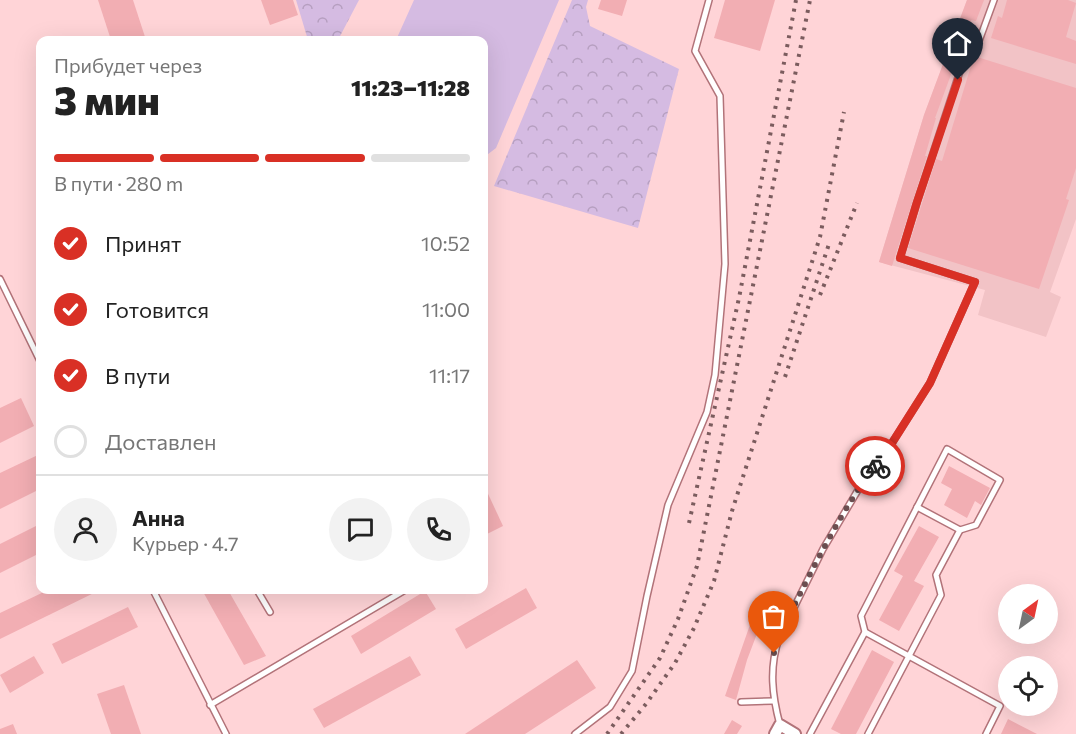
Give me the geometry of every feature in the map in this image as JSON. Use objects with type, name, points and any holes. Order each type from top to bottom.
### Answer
[{"type":"street","points":[[777,730],[795,734]]},
{"type":"lane","points":[[575,734],[610,707],[632,671],[646,596],[668,505],[707,412],[715,375],[725,264],[720,96],[695,51],[709,0]]},
{"type":"lane","points":[[777,730],[772,673],[774,653],[786,622],[823,549],[861,485],[892,443],[930,383],[975,282],[900,258],[964,59],[980,41],[994,0]]},
{"type":"lane","points":[[0,279],[36,353]]},
{"type":"lane","points":[[810,734],[865,632],[861,616],[947,449],[1000,480],[976,525],[960,530],[936,575],[941,595],[868,734]]},
{"type":"lane","points":[[917,507],[960,530]]},
{"type":"lane","points":[[155,594],[226,734]]},
{"type":"lane","points":[[259,594],[270,612]]},
{"type":"lane","points":[[210,705],[398,594]]},
{"type":"lane","points":[[865,632],[1000,706],[986,734]]},
{"type":"lane","points":[[741,702],[773,701]]},
{"type":"shaded area","points":[[967,0],[1076,0],[1076,219],[1050,292],[1061,297],[1046,337],[978,315],[985,290],[879,262],[924,115]]},
{"type":"green space","points":[[296,0],[359,0],[340,36],[307,36]]},
{"type":"green space","points":[[414,0],[559,0],[496,148],[488,154],[488,36],[398,36]]},
{"type":"green space","points":[[572,0],[588,0],[586,7],[590,26],[679,69],[638,228],[494,186]]},
{"type":"building","points":[[98,0],[133,0],[145,36],[110,36]]},
{"type":"building","points":[[261,0],[293,0],[298,15],[270,25]]},
{"type":"building","points":[[601,0],[627,0],[622,16],[598,9]]},
{"type":"building","points":[[725,0],[775,0],[760,51],[714,38]]},
{"type":"building","points":[[967,0],[984,0],[976,21],[971,20],[935,118],[925,156],[927,156],[892,266],[879,262],[924,115]]},
{"type":"building","points":[[1007,0],[1068,0],[1076,3],[1066,37],[1076,41],[1076,64],[991,38],[998,16],[1002,18]]},
{"type":"building","points":[[974,56],[1076,88],[1076,168],[1066,199],[1069,200],[1039,289],[908,248],[936,159],[942,161]]},
{"type":"building","points":[[21,398],[34,426],[0,443],[0,408]]},
{"type":"building","points":[[36,456],[36,491],[0,509],[0,473]]},
{"type":"building","points":[[949,466],[990,488],[981,505],[975,501],[967,518],[944,505],[952,489],[941,483]]},
{"type":"building","points":[[488,494],[503,526],[488,534]]},
{"type":"building","points":[[36,526],[36,555],[0,573],[0,544]]},
{"type":"building","points":[[919,526],[939,537],[914,581],[924,586],[899,631],[879,620],[903,576],[894,571]]},
{"type":"building","points":[[526,588],[537,608],[466,649],[455,629]]},
{"type":"building","points":[[40,594],[92,594],[0,639],[0,613]]},
{"type":"building","points":[[204,594],[230,594],[266,656],[244,665]]},
{"type":"building","points":[[420,594],[427,594],[436,609],[361,654],[351,636]]},
{"type":"building","points":[[759,599],[769,602],[747,660],[736,700],[725,696]]},
{"type":"building","points":[[128,607],[138,627],[62,664],[52,644]]},
{"type":"building","points":[[872,650],[894,662],[856,734],[841,734],[831,729]]},
{"type":"building","points":[[34,656],[44,673],[10,693],[0,675]]},
{"type":"building","points":[[410,656],[421,675],[324,728],[313,709]]},
{"type":"building","points":[[577,660],[596,688],[525,734],[465,734]]},
{"type":"building","points":[[124,685],[141,734],[111,734],[97,694]]},
{"type":"building","points":[[1008,719],[1037,734],[1001,734]]},
{"type":"building","points":[[732,720],[742,726],[737,734],[724,734]]},
{"type":"building","points":[[13,724],[17,734],[0,734],[0,729]]},
{"type":"railway","points":[[689,523],[739,298],[796,0]]},
{"type":"railway","points":[[607,734],[660,658],[678,619],[697,566],[810,0]]},
{"type":"railway","points":[[621,734],[675,663],[694,628],[714,581],[732,511],[820,237],[844,112]]},
{"type":"railway","points":[[820,295],[857,203]]},
{"type":"railway","points":[[785,377],[829,244]]},
{"type":"way so far","points":[[774,653],[786,622],[823,549],[875,466]]},
{"type":"route","points":[[875,466],[930,383],[975,282],[900,258],[958,80]]}]
